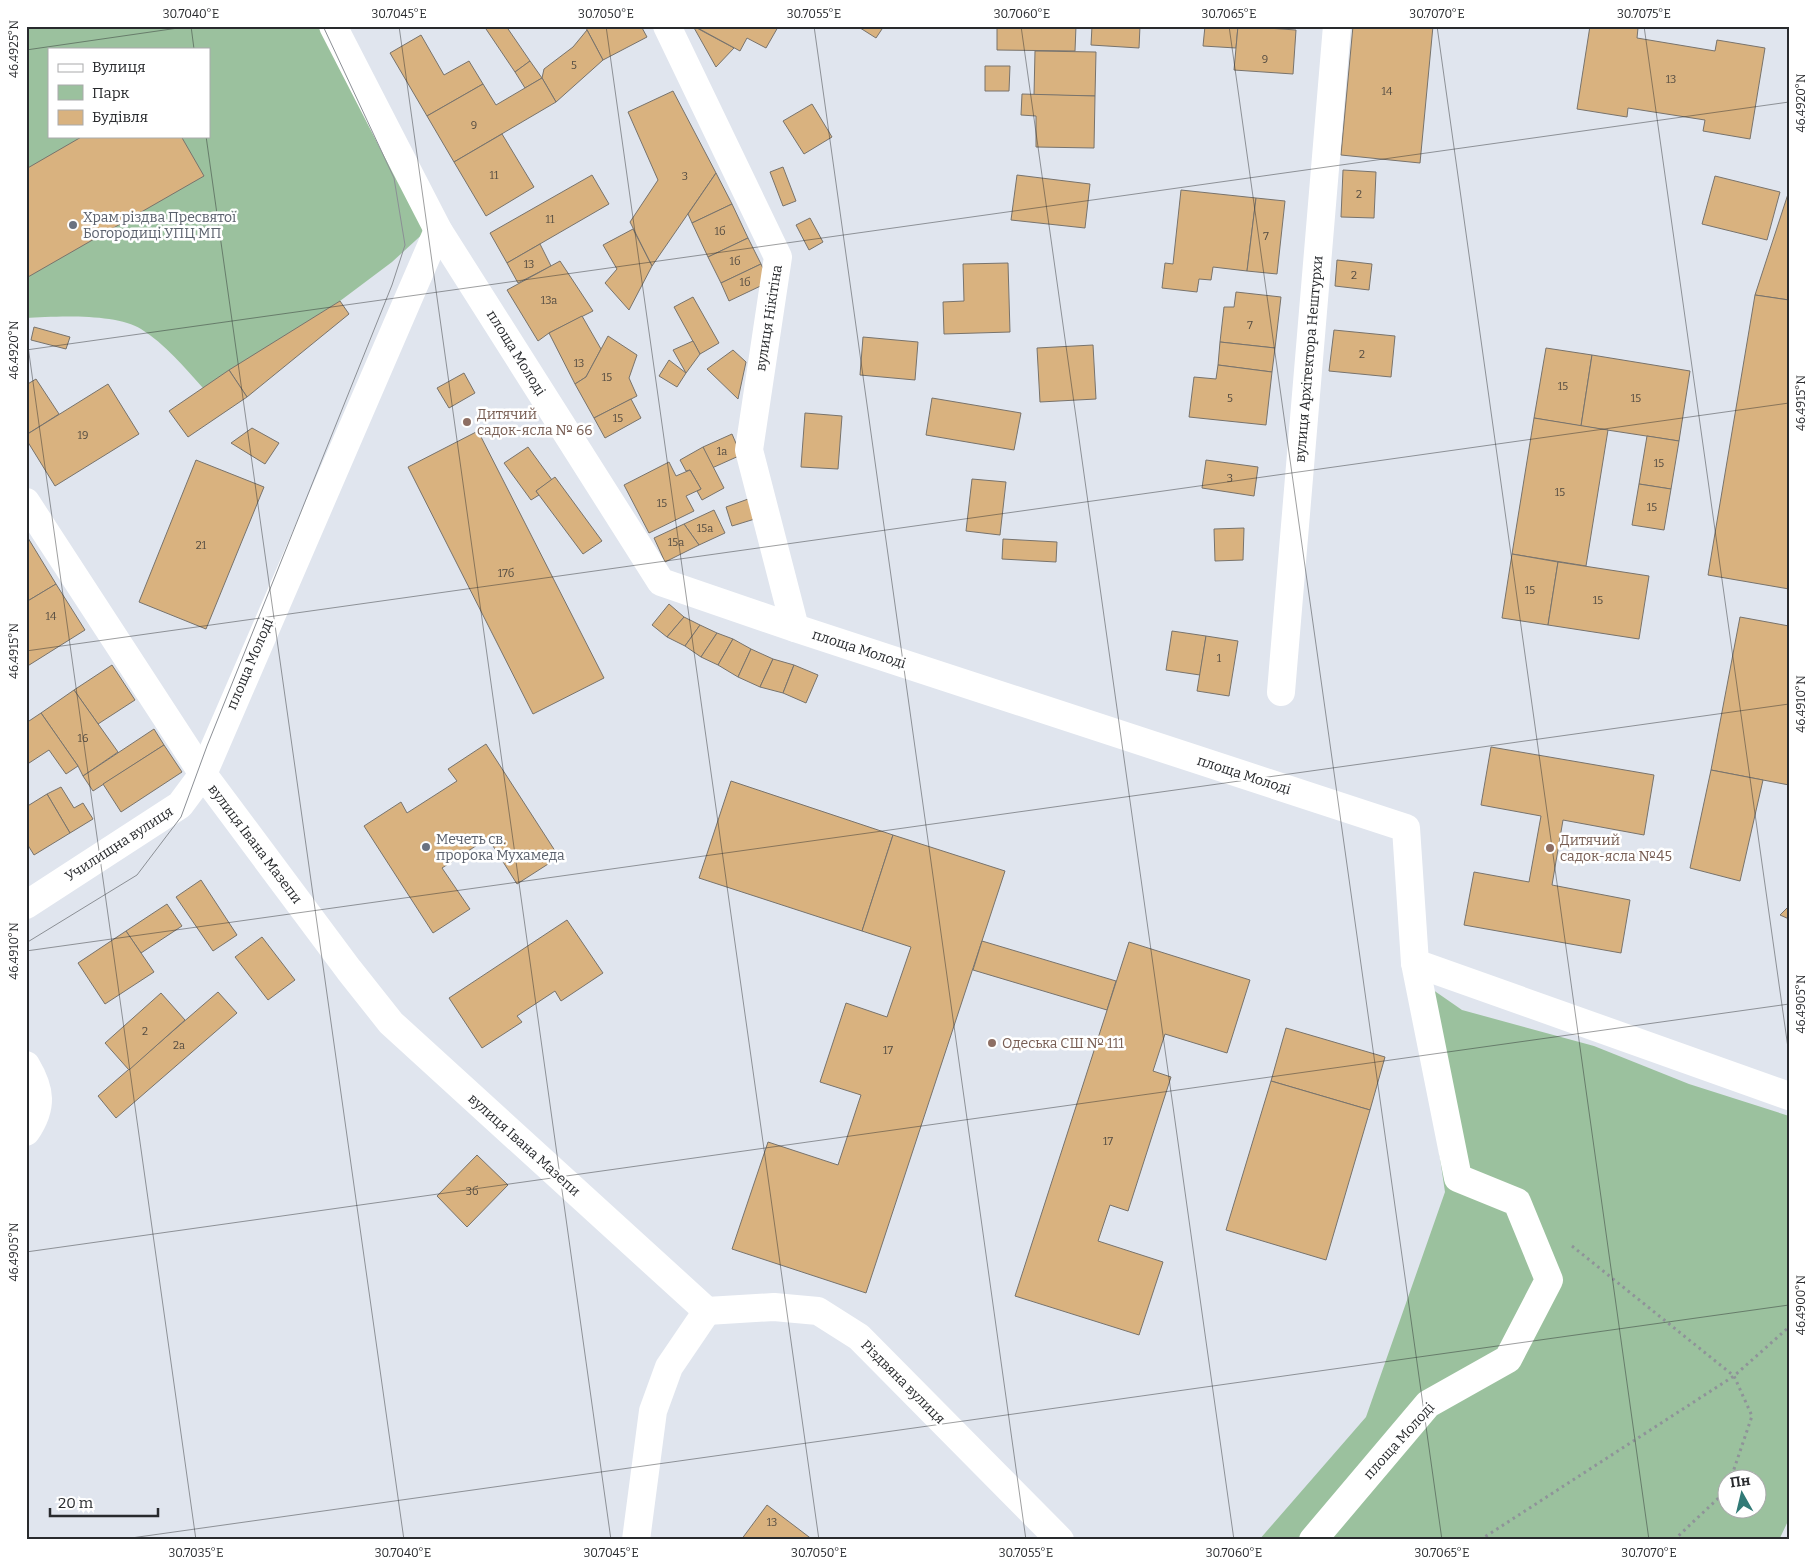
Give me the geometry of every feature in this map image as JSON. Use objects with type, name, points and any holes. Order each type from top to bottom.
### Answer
[{"type":"street","name":"вулиця Нікітіна","points":[[667,26],[778,257],[749,450],[795,628]]},
{"type":"street","name":"вулиця Архітектора Нештурхи","points":[[1281,692],[1337,26]]},
{"type":"street","name":"площа Молоді","points":[[338,28],[438,230],[661,582],[795,628],[1406,828],[1415,963],[1458,1178],[1517,1202],[1549,1280],[1508,1359],[1428,1404],[1313,1540]]},
{"type":"street","name":"площа Молоді","points":[[203,774],[438,230]]},
{"type":"street","points":[[26,502],[203,774]]},
{"type":"street","name":"Училищна вулиця","points":[[26,905],[180,805],[203,774]]},
{"type":"street","name":"вулиця Івана Мазепи","points":[[203,774],[343,962],[391,1023],[708,1311]]},
{"type":"street","points":[[1415,963],[1789,1096]]},
{"type":"street","points":[[26,1065],[32,1076],[39,1099],[36,1116],[26,1132]]},
{"type":"street","name":"Різдвяна вулиця","points":[[708,1311],[774,1307],[818,1311],[859,1337],[1060,1540]]},
{"type":"street","points":[[636,1540],[653,1411],[669,1367],[708,1311]]},
{"type":"path","points":[[1571,1246],[1734,1376],[1752,1416],[1734,1468]]},
{"type":"path","points":[[1480,1540],[1734,1376],[1789,1327]]},
{"type":"path","points":[[1674,1540],[1718,1498]]},
{"type":"green space","points":[[26,26],[328,26],[427,230],[392,262],[340,301],[203,388],[174,356],[141,329],[117,320],[53,317],[26,318]]},
{"type":"green space","points":[[1413,976],[1462,1010],[1594,1046],[1689,1084],[1789,1116],[1789,1519],[1779,1540],[1259,1540],[1366,1417],[1445,1192]]},
{"type":"building","points":[[484,26],[506,26],[530,61],[515,72]]},
{"type":"building","points":[[585,26],[641,26],[647,37],[603,60]]},
{"type":"building","points":[[693,26],[734,48],[716,67]]},
{"type":"building","points":[[694,26],[778,27],[766,48],[747,38],[740,51]]},
{"type":"building","points":[[857,26],[884,26],[876,38]]},
{"type":"building","points":[[997,26],[1076,26],[1075,51],[997,50]]},
{"type":"building","points":[[1092,26],[1140,26],[1139,48],[1091,45]]},
{"type":"building","points":[[1205,26],[1238,26],[1236,48],[1203,46]]},
{"type":"building","points":[[1238,26],[1296,30],[1293,74],[1234,70]]},
{"type":"building","points":[[1353,26],[1433,26],[1420,163],[1341,155]]},
{"type":"building","points":[[1590,26],[1628,26],[1638,28],[1637,38],[1715,51],[1717,40],[1765,48],[1750,139],[1703,131],[1705,120],[1628,108],[1627,117],[1577,109]]},
{"type":"building","points":[[587,30],[603,60],[556,102],[542,78],[544,69],[573,47]]},
{"type":"building","points":[[421,35],[444,75],[469,61],[483,84],[427,116],[390,53]]},
{"type":"building","points":[[1035,51],[1096,52],[1095,96],[1034,95]]},
{"type":"building","points":[[530,61],[542,78],[525,88],[515,72]]},
{"type":"building","points":[[985,66],[1010,66],[1009,91],[985,91]]},
{"type":"building","points":[[542,78],[556,102],[454,162],[427,116],[483,84],[496,105]]},
{"type":"building","points":[[673,91],[716,173],[652,266],[630,222],[658,180],[628,112]]},
{"type":"building","points":[[1022,94],[1095,96],[1094,148],[1036,147],[1036,116],[1021,115]]},
{"type":"building","points":[[812,104],[832,137],[804,154],[783,121]]},
{"type":"building","points":[[502,134],[534,187],[486,216],[454,162]]},
{"type":"building","name":"Храм різдва Пресвятої Богородиці УПЦ МП","points":[[80,138],[182,138],[204,176],[28,277],[26,274],[26,169]]},
{"type":"building","points":[[783,167],[796,201],[783,206],[770,172]]},
{"type":"building","points":[[1343,170],[1376,172],[1374,218],[1341,217]]},
{"type":"building","points":[[716,173],[732,204],[692,223],[688,214]]},
{"type":"building","points":[[592,175],[609,204],[507,263],[490,233]]},
{"type":"building","points":[[1017,175],[1090,184],[1085,228],[1011,220]]},
{"type":"building","points":[[1715,176],[1780,192],[1767,240],[1702,224]]},
{"type":"building","points":[[1181,190],[1256,198],[1247,271],[1213,267],[1211,280],[1199,279],[1197,292],[1162,288],[1165,263],[1173,264]]},
{"type":"building","points":[[1789,191],[1789,300],[1755,295]]},
{"type":"building","points":[[1256,198],[1285,201],[1277,274],[1247,271]]},
{"type":"building","points":[[732,204],[748,238],[708,257],[692,223]]},
{"type":"building","points":[[810,218],[823,242],[809,250],[796,225]]},
{"type":"building","points":[[633,229],[652,266],[629,310],[605,283],[617,269],[603,245]]},
{"type":"building","points":[[748,238],[761,264],[721,283],[708,257]]},
{"type":"building","points":[[540,244],[551,266],[518,283],[507,263]]},
{"type":"building","points":[[1337,260],[1372,264],[1369,290],[1335,286]]},
{"type":"building","points":[[560,261],[593,311],[549,333],[538,341],[507,290]]},
{"type":"building","points":[[1008,263],[1010,332],[944,334],[943,302],[964,301],[963,264]]},
{"type":"building","points":[[761,264],[769,282],[729,301],[721,283]]},
{"type":"building","points":[[1236,292],[1281,297],[1275,348],[1220,342],[1224,307],[1234,307]]},
{"type":"building","points":[[1755,295],[1789,300],[1789,589],[1708,575]]},
{"type":"building","points":[[693,297],[719,343],[700,354],[674,307]]},
{"type":"building","points":[[340,301],[349,314],[247,397],[229,370]]},
{"type":"building","points":[[582,316],[601,349],[586,377],[575,384],[549,333]]},
{"type":"building","points":[[34,327],[70,337],[66,349],[31,340]]},
{"type":"building","points":[[1334,330],[1395,336],[1391,377],[1329,371]]},
{"type":"building","points":[[608,336],[637,355],[629,378],[637,396],[594,418],[575,384],[586,377]]},
{"type":"building","points":[[863,337],[918,342],[915,380],[860,375]]},
{"type":"building","points":[[693,341],[700,354],[686,373],[673,350]]},
{"type":"building","points":[[1220,342],[1275,348],[1272,372],[1218,365]]},
{"type":"building","points":[[1093,345],[1096,399],[1040,402],[1037,348]]},
{"type":"building","points":[[1546,348],[1592,355],[1581,426],[1534,418]]},
{"type":"building","points":[[733,350],[746,362],[738,399],[707,369]]},
{"type":"building","points":[[1592,355],[1690,371],[1679,441],[1581,426]]},
{"type":"building","points":[[669,360],[686,373],[677,387],[659,376]]},
{"type":"building","points":[[1218,365],[1272,372],[1266,425],[1189,417],[1194,377],[1216,379]]},
{"type":"building","points":[[229,370],[247,397],[188,437],[169,411]]},
{"type":"building","points":[[464,373],[475,393],[449,408],[437,388]]},
{"type":"building","points":[[36,379],[59,414],[26,435],[26,385]]},
{"type":"building","points":[[108,384],[139,434],[55,486],[26,439],[26,435]]},
{"type":"building","points":[[932,398],[1021,413],[1014,450],[926,435]]},
{"type":"building","points":[[631,399],[641,418],[605,438],[594,418]]},
{"type":"building","points":[[805,413],[842,416],[838,469],[801,467]]},
{"type":"building","points":[[1534,418],[1608,430],[1586,566],[1512,554]]},
{"type":"building","points":[[252,428],[279,443],[265,464],[231,443]]},
{"type":"building","points":[[478,431],[604,678],[533,714],[408,467]]},
{"type":"building","points":[[732,434],[741,455],[712,468],[703,447]]},
{"type":"building","points":[[1647,436],[1679,441],[1671,489],[1639,484]]},
{"type":"building","points":[[528,447],[552,480],[536,491],[539,495],[531,500],[504,463]]},
{"type":"building","points":[[703,447],[724,488],[702,500],[697,491],[701,489],[690,470],[686,471],[680,460]]},
{"type":"building","points":[[196,460],[264,487],[206,629],[139,602]]},
{"type":"building","points":[[1206,460],[1258,467],[1254,496],[1202,488]]},
{"type":"building","points":[[669,462],[676,476],[690,470],[701,489],[686,496],[694,511],[649,533],[624,485]]},
{"type":"building","points":[[555,477],[602,541],[583,554],[536,491]]},
{"type":"building","points":[[972,479],[1006,482],[1000,535],[966,531]]},
{"type":"building","points":[[1639,484],[1671,489],[1664,530],[1632,525]]},
{"type":"building","points":[[751,498],[758,518],[732,526],[726,507]]},
{"type":"building","points":[[714,510],[725,533],[699,545],[684,524]]},
{"type":"building","points":[[684,524],[699,545],[665,562],[654,538]]},
{"type":"building","points":[[1244,528],[1243,560],[1215,561],[1214,529]]},
{"type":"building","points":[[28,538],[56,584],[26,602],[26,539]]},
{"type":"building","points":[[1003,539],[1057,542],[1056,562],[1002,559]]},
{"type":"building","points":[[1512,554],[1558,562],[1548,625],[1502,618]]},
{"type":"building","points":[[1558,562],[1649,576],[1639,639],[1548,625]]},
{"type":"building","points":[[56,584],[85,630],[26,667],[26,602]]},
{"type":"building","points":[[669,604],[684,617],[667,637],[652,625]]},
{"type":"building","points":[[684,617],[700,625],[685,646],[667,637]]},
{"type":"building","points":[[1740,617],[1789,626],[1789,785],[1711,770]]},
{"type":"building","points":[[700,625],[717,633],[701,657],[685,646]]},
{"type":"building","points":[[1172,631],[1206,636],[1200,675],[1166,670]]},
{"type":"building","points":[[717,633],[733,639],[718,665],[701,657]]},
{"type":"building","points":[[1206,636],[1238,641],[1229,696],[1197,691]]},
{"type":"building","points":[[733,639],[751,649],[738,677],[718,665]]},
{"type":"building","points":[[751,649],[773,659],[760,687],[738,677]]},
{"type":"building","points":[[773,659],[794,665],[783,693],[760,687]]},
{"type":"building","points":[[112,665],[135,700],[98,724],[74,690]]},
{"type":"building","points":[[794,665],[818,675],[806,703],[783,693]]},
{"type":"building","points":[[74,690],[118,752],[83,776],[41,713]]},
{"type":"building","points":[[41,713],[78,766],[66,774],[49,750],[26,765],[26,723]]},
{"type":"building","points":[[154,729],[164,745],[93,791],[83,776]]},
{"type":"building","name":"Мечеть св. пророка Мухамеда","points":[[486,744],[559,857],[517,884],[488,838],[442,868],[470,909],[433,933],[364,826],[401,802],[407,813],[457,781],[448,769]]},
{"type":"building","points":[[164,745],[182,772],[121,812],[103,784]]},
{"type":"building","points":[[1491,747],[1654,775],[1644,835],[1563,820],[1552,885],[1630,900],[1621,953],[1464,925],[1474,872],[1529,882],[1541,816],[1481,805]]},
{"type":"building","points":[[1711,770],[1763,780],[1740,881],[1690,868]]},
{"type":"building","points":[[731,781],[893,835],[862,931],[699,878]]},
{"type":"building","points":[[61,787],[74,808],[83,803],[93,819],[70,833],[47,794]]},
{"type":"building","points":[[47,794],[70,833],[34,855],[26,842],[26,807]]},
{"type":"building","points":[[893,835],[1005,871],[866,1293],[732,1249],[768,1142],[838,1165],[861,1095],[820,1082],[846,1003],[887,1017],[911,947],[862,931]]},
{"type":"building","points":[[201,880],[237,935],[213,951],[176,897]]},
{"type":"building","points":[[167,904],[182,926],[141,953],[126,931]]},
{"type":"building","points":[[1789,906],[1789,919],[1780,915]]},
{"type":"building","points":[[567,920],[603,973],[561,1001],[555,991],[517,1016],[522,1022],[482,1048],[449,998]]},
{"type":"building","points":[[126,931],[154,972],[105,1004],[78,963]]},
{"type":"building","points":[[262,937],[295,980],[268,1000],[235,957]]},
{"type":"building","points":[[982,941],[1116,981],[1107,1010],[973,970]]},
{"type":"building","points":[[1129,942],[1250,980],[1227,1053],[1165,1034],[1153,1071],[1171,1077],[1128,1211],[1110,1205],[1098,1241],[1163,1262],[1139,1335],[1015,1296]]},
{"type":"building","points":[[218,992],[237,1013],[116,1118],[98,1096]]},
{"type":"building","points":[[161,993],[185,1020],[129,1070],[105,1043]]},
{"type":"building","points":[[1286,1028],[1385,1057],[1370,1110],[1271,1081]]},
{"type":"building","points":[[1271,1081],[1370,1110],[1326,1260],[1226,1230]]},
{"type":"building","points":[[477,1155],[508,1185],[467,1227],[437,1196]]},
{"type":"building","points":[[767,1505],[813,1540],[741,1540]]},
{"type":"tram line","points":[[26,943],[137,875],[181,817],[207,746],[392,285],[405,245],[394,178],[323,26]]},
{"type":"place","name":"Храм різдва Пресвятої Богородиці УПЦ МП","points":[[73,225]]},
{"type":"place","name":"Дитячий садок-ясла № 66","points":[[467,422]]},
{"type":"place","name":"Мечеть св. пророка Мухамеда","points":[[426,847]]},
{"type":"place","name":"Дитячий садок-ясла №45","points":[[1550,848]]},
{"type":"place","name":"Одеська СШ № 111","points":[[992,1043]]}]
